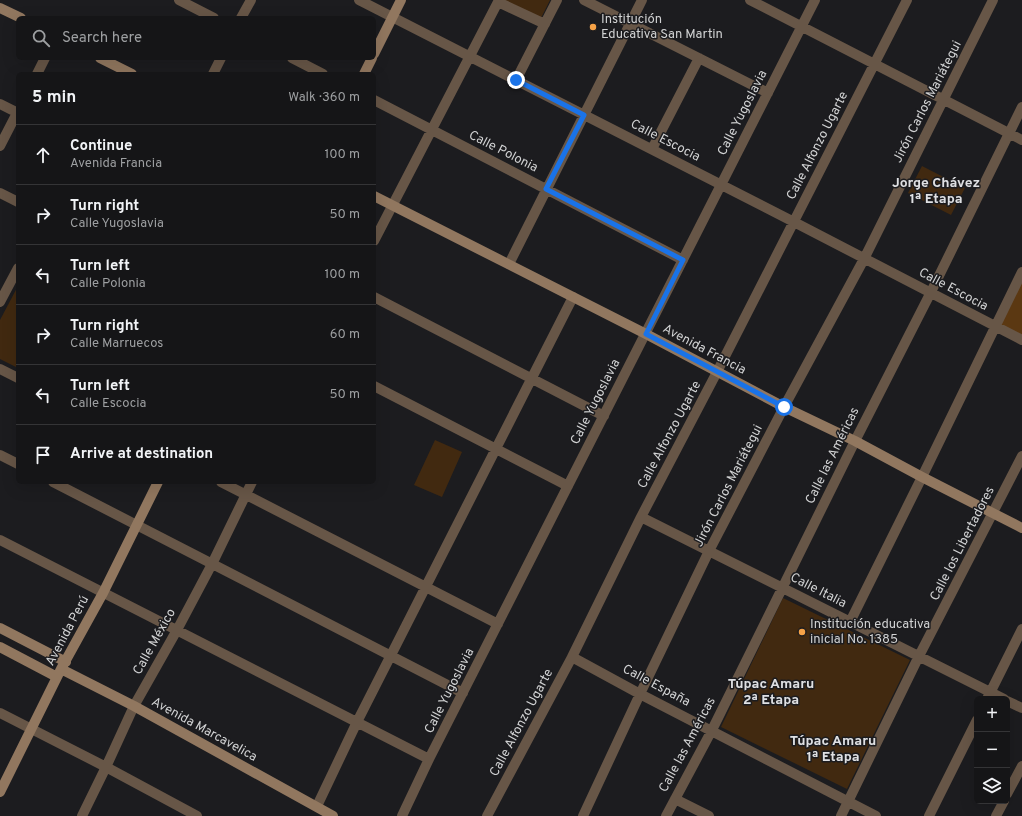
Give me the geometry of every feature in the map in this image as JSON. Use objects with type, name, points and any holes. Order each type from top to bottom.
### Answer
[{"type":"street","points":[[180,0],[210,16]]},
{"type":"street","points":[[242,16],[251,0]]},
{"type":"street","name":"Calle Escocia","points":[[359,0],[1022,340]]},
{"type":"street","points":[[376,50],[401,0]]},
{"type":"street","points":[[516,80],[557,0]]},
{"type":"street","points":[[584,0],[768,93]]},
{"type":"street","points":[[509,264],[642,0]]},
{"type":"street","points":[[750,0],[1022,140]]},
{"type":"street","name":"Calle Yugoslavia","points":[[402,816],[429,759],[815,0]]},
{"type":"street","name":"Calle Alfonzo Ugarte","points":[[486,816],[572,657],[641,517],[718,372],[907,0]]},
{"type":"street","name":"Jirón Carlos Mariátegui","points":[[583,816],[640,694],[710,551],[784,407],[864,259],[994,0]]},
{"type":"street","points":[[376,237],[498,1],[545,24]]},
{"type":"street","points":[[0,8],[16,16]]},
{"type":"street","points":[[652,149],[698,58]]},
{"type":"street","points":[[38,72],[45,60]]},
{"type":"street","points":[[104,60],[128,72]]},
{"type":"street","points":[[214,72],[220,60]]},
{"type":"street","points":[[296,60],[319,72]]},
{"type":"street","points":[[365,72],[371,60]]},
{"type":"street","name":"Calle Polonia","points":[[376,101],[683,260]]},
{"type":"street","points":[[0,104],[16,111]]},
{"type":"street","name":"Calle las Américas","points":[[666,816],[712,730],[1022,106]]},
{"type":"street","points":[[0,146],[16,116]]},
{"type":"street","points":[[0,193],[16,201]]},
{"type":"street","name":"Avenida Francia","points":[[376,197],[646,334],[784,407],[855,441],[1022,528]]},
{"type":"street","points":[[0,302],[16,272]]},
{"type":"street","points":[[850,622],[1022,272]]},
{"type":"street","points":[[317,806],[357,722],[573,297]]},
{"type":"street","points":[[376,298],[604,416]]},
{"type":"street","points":[[0,369],[16,377]]},
{"type":"street","points":[[376,387],[568,486]]},
{"type":"street","points":[[0,455],[16,463]]},
{"type":"street","name":"Calle los Libertadores","points":[[841,816],[919,656],[1022,456]]},
{"type":"street","points":[[57,484],[463,693]]},
{"type":"street","name":"Avenida Perú","points":[[0,792],[62,669],[103,593],[157,484]]},
{"type":"street","points":[[225,484],[498,624]]},
{"type":"street","name":"Calle México","points":[[82,816],[134,706],[212,564],[251,484]]},
{"type":"street","name":"Calle Italia","points":[[641,517],[919,656],[989,696]]},
{"type":"street","points":[[0,540],[429,759]]},
{"type":"street","name":"Avenida Marcavelica","points":[[0,628],[62,669],[134,706],[333,816]]},
{"type":"street","points":[[989,696],[1022,629]]},
{"type":"street","name":"Avenida Marcavelica","points":[[0,647],[62,669]]},
{"type":"street","name":"Calle España","points":[[572,657],[640,694],[876,816]]},
{"type":"street","points":[[1010,702],[1022,708]]},
{"type":"street","points":[[0,714],[106,767],[197,816]]},
{"type":"street","points":[[929,816],[974,726]]},
{"type":"street","points":[[1010,788],[1022,766]]},
{"type":"street","points":[[675,798],[709,816]]},
{"type":"street","points":[[996,816],[1002,804]]},
{"type":"shaded area","points":[[503,0],[550,0],[540,20]]},
{"type":"shaded area","points":[[922,166],[965,188],[951,215],[908,193]]},
{"type":"shaded area","points":[[1022,272],[1022,340],[995,327]]},
{"type":"shaded area","points":[[16,290],[16,367],[0,359],[0,320]]},
{"type":"shaded area","points":[[435,440],[462,452],[442,497],[414,485]]},
{"type":"shaded area","points":[[783,598],[910,660],[847,789],[721,727]]},
{"type":"place","name":"Institución Educativa San Martin","points":[[593,27]]},
{"type":"place","name":"Institución educativa inicial No. 1385","points":[[802,632]]},
{"type":"district","name":"Jorge Chávez 1ª Etapa","points":[[936,192]]},
{"type":"district","name":"Túpac Amaru 2ª Etapa","points":[[771,692]]},
{"type":"district","name":"Túpac Amaru 1ª Etapa","points":[[833,750]]},
{"type":"route","points":[[516,80],[584,115],[546,189],[683,260],[646,334],[784,407]]}]
